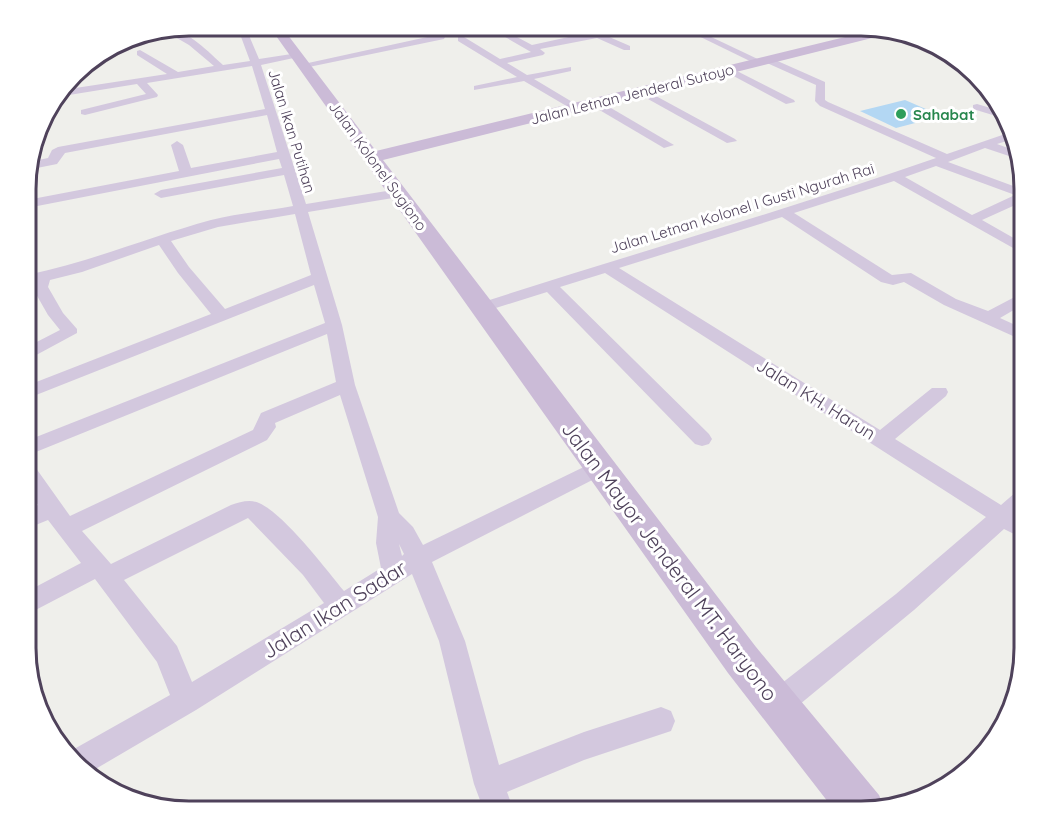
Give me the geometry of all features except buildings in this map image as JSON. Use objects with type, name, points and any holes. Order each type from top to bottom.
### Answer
[{"type":"main road","name":"Jalan Kolonel Sugiono","points":[[282,36],[399,193],[480,308]]},
{"type":"main road","name":"Jalan Letnan Jenderal Sutoyo","points":[[372,157],[868,36]]},
{"type":"main road","name":"Jalan Mayor Jenderal MT. Haryono","points":[[480,308],[742,660],[855,801]]},
{"type":"street","points":[[180,36],[192,43],[220,67]]},
{"type":"street","name":"Jalan Ikan Putihan","points":[[245,36],[301,210],[318,278],[334,325],[346,385],[389,517]]},
{"type":"street","points":[[72,91],[255,62],[301,61],[427,36]]},
{"type":"street","points":[[441,36],[448,40],[478,36]]},
{"type":"street","points":[[498,62],[540,53],[508,36]]},
{"type":"street","points":[[531,48],[593,36]]},
{"type":"street","points":[[600,36],[627,48]]},
{"type":"street","points":[[705,36],[821,84],[820,101],[824,104],[942,160],[1014,191]]},
{"type":"street","points":[[461,39],[575,108]]},
{"type":"street","points":[[140,53],[175,74]]},
{"type":"street","points":[[478,88],[568,69]]},
{"type":"street","points":[[729,70],[789,102]]},
{"type":"street","points":[[85,112],[153,95],[139,80]]},
{"type":"street","points":[[643,92],[730,141]]},
{"type":"street","points":[[595,103],[668,145]]},
{"type":"street","points":[[977,107],[993,112]]},
{"type":"street","points":[[38,164],[53,161],[56,153],[62,150],[269,111]]},
{"type":"street","name":"Jalan Letnan Kolonel I Gusti Ngurah Rai","points":[[480,308],[896,177],[1005,138]]},
{"type":"street","points":[[177,145],[186,173]]},
{"type":"street","points":[[987,145],[1010,153]]},
{"type":"street","points":[[36,202],[284,154]]},
{"type":"street","points":[[161,194],[289,170]]},
{"type":"street","points":[[896,177],[1014,244]]},
{"type":"street","points":[[36,279],[216,223],[399,193]]},
{"type":"street","points":[[972,220],[1014,200]]},
{"type":"street","points":[[783,212],[887,279],[893,280],[906,276],[950,302],[1014,331]]},
{"type":"street","points":[[163,240],[183,270],[222,316]]},
{"type":"street","name":"Jalan KH. Harun","points":[[608,268],[1014,524]]},
{"type":"street","points":[[36,389],[318,278]]},
{"type":"street","points":[[36,281],[56,315],[69,329],[69,333],[36,350]]},
{"type":"street","points":[[550,286],[702,439]]},
{"type":"street","points":[[988,318],[1014,303]]},
{"type":"street","points":[[36,445],[334,325]]},
{"type":"street","points":[[66,528],[260,435],[266,427],[264,423],[268,418],[346,385]]},
{"type":"street","points":[[881,440],[939,392]]},
{"type":"street","name":"Jalan Ikan Sadar","points":[[84,759],[186,701],[418,558],[599,468]]},
{"type":"street","points":[[36,485],[66,528],[168,655],[186,701]]},
{"type":"street","points":[[778,704],[905,602],[1014,506]]},
{"type":"street","points":[[36,515],[52,508]]},
{"type":"street","points":[[36,600],[239,511],[251,509],[261,515],[304,561],[340,605]]},
{"type":"street","points":[[389,517],[405,534],[418,558],[452,641],[495,801]]},
{"type":"street","points":[[389,517],[387,543],[394,573]]},
{"type":"street","points":[[489,784],[584,746],[662,721]]},
{"type":"shaded area","name":"Sahabat","points":[[905,100],[942,116],[896,128],[860,111]]},
{"type":"place","name":"Sahabat","points":[[901,114]]}]
